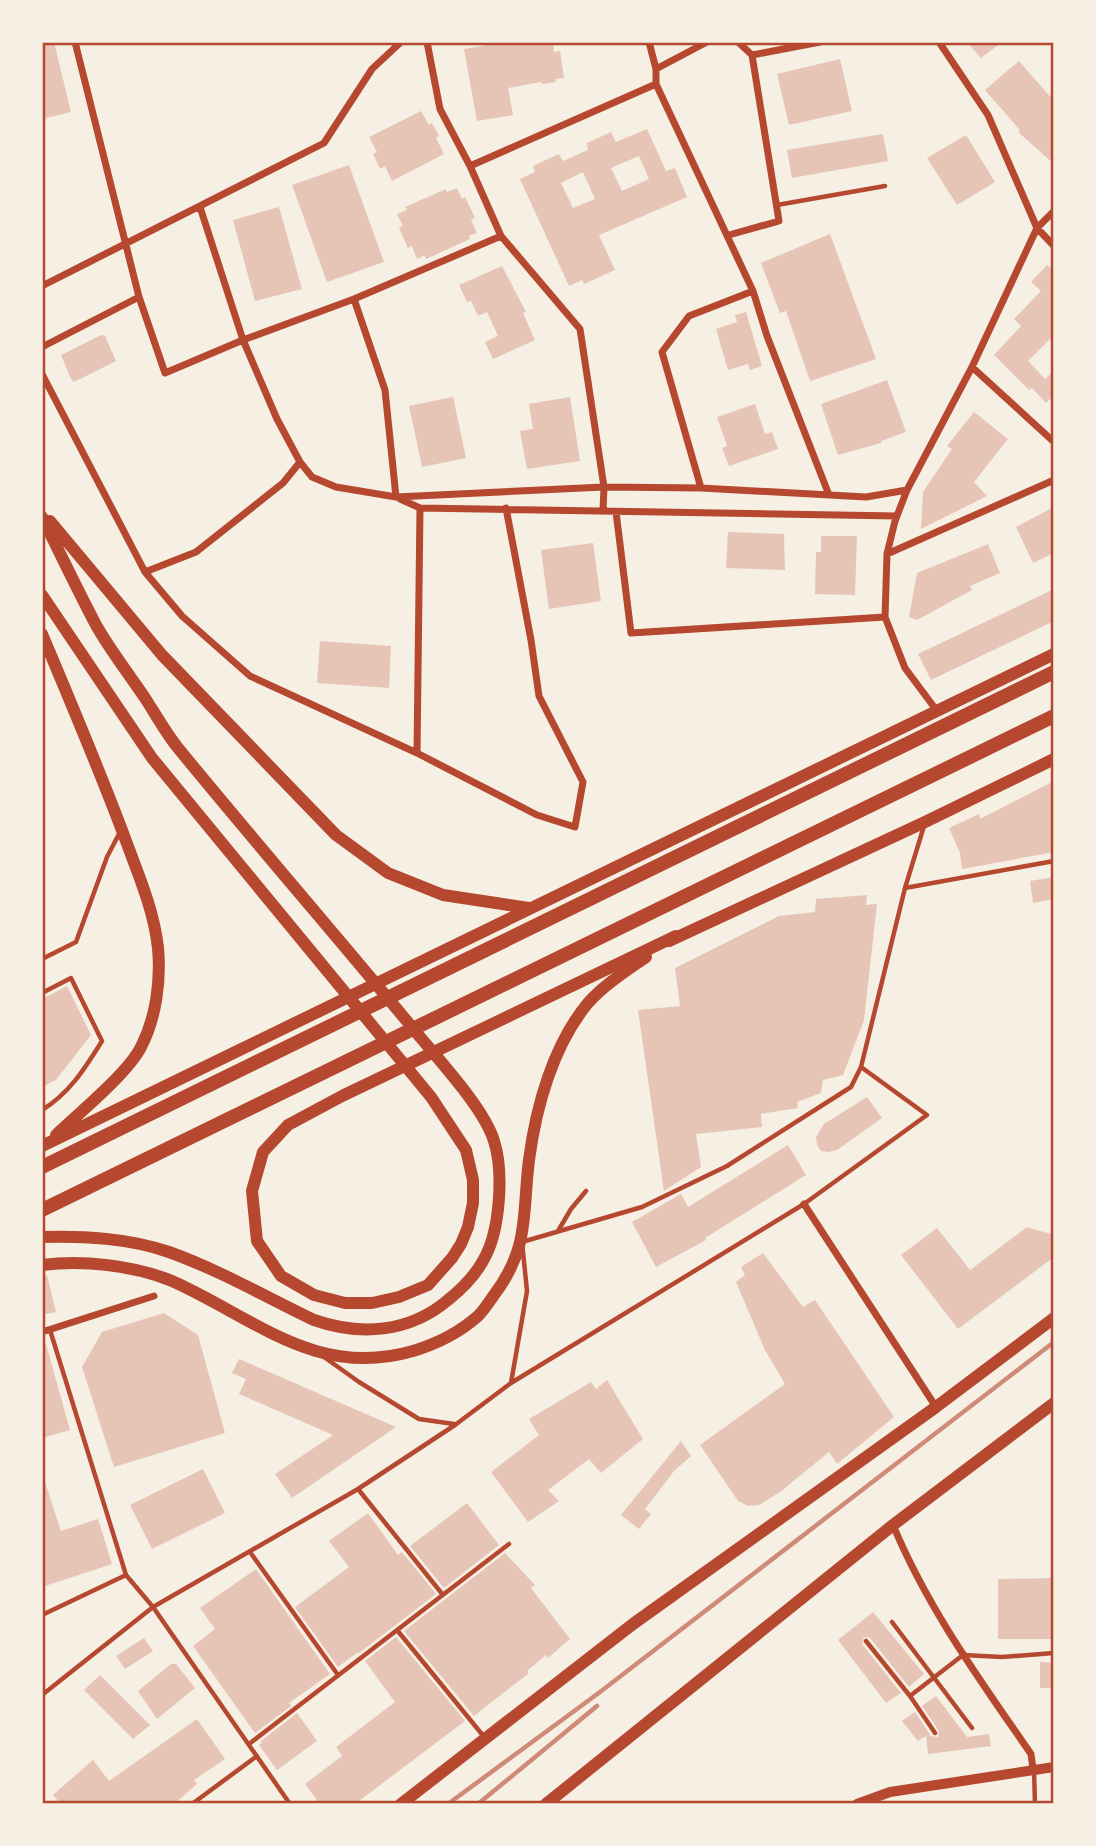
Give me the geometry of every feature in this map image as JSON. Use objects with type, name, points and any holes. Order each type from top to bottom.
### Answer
[{"type":"highway","points":[[42,1167],[1054,672]]},
{"type":"highway","points":[[42,1210],[1054,716]]},
{"type":"main road","points":[[42,511],[162,655],[336,835],[388,873],[443,895],[530,908]]},
{"type":"main road","points":[[42,517],[97,627],[176,745],[462,1089],[489,1129],[495,1143],[499,1190],[495,1228],[485,1258],[467,1285],[441,1307],[414,1320],[366,1331],[339,1329],[314,1320],[167,1252],[124,1241],[82,1236],[42,1237]]},
{"type":"main road","points":[[42,596],[152,758],[278,913],[431,1097],[466,1150],[473,1203],[468,1227],[453,1258],[428,1285],[400,1297],[372,1303],[345,1303],[314,1295],[281,1276],[257,1241],[252,1191],[263,1152],[288,1125],[342,1096],[676,936],[925,822],[1054,759]]},
{"type":"main road","points":[[42,634],[122,829],[145,893],[158,949],[158,984],[152,1021],[141,1050],[117,1077],[44,1145]]},
{"type":"main road","points":[[44,1145],[1054,654]]},
{"type":"main road","points":[[42,1265],[64,1262],[94,1263],[170,1280],[283,1339],[332,1356],[377,1358],[397,1355],[427,1347],[454,1333],[478,1315],[513,1267],[522,1242],[529,1159],[544,1092],[555,1061],[588,1003],[613,980],[676,936]]},
{"type":"main road","points":[[401,1804],[633,1624],[936,1407],[1054,1318]]},
{"type":"main road","points":[[546,1804],[893,1525],[1054,1404]]},
{"type":"street","points":[[75,42],[139,297],[165,373],[243,340],[354,299],[501,236]]},
{"type":"street","points":[[42,286],[324,144],[372,69],[401,42]]},
{"type":"street","points":[[427,42],[439,109],[470,166],[501,236],[580,329],[604,487],[603,511]]},
{"type":"street","points":[[649,42],[656,69],[656,84],[753,290],[767,336],[829,495]]},
{"type":"street","points":[[656,69],[707,42]]},
{"type":"street","points":[[729,236],[779,220],[752,55],[738,42]]},
{"type":"street","points":[[752,55],[820,42]]},
{"type":"street","points":[[939,42],[988,115],[1037,228],[1054,246]]},
{"type":"street","points":[[470,166],[656,84]]},
{"type":"street","points":[[200,207],[243,340],[276,419],[300,462],[312,477],[336,487],[396,497],[604,487],[701,488],[866,497],[907,490]]},
{"type":"street","points":[[938,712],[905,668],[885,617],[887,554],[907,490],[972,367],[1037,228],[1054,211]]},
{"type":"street","points":[[701,488],[662,352],[689,316],[753,290]]},
{"type":"street","points":[[42,347],[139,297]]},
{"type":"street","points":[[354,299],[385,390],[396,497]]},
{"type":"street","points":[[972,367],[1054,442]]},
{"type":"street","points":[[42,374],[145,572],[182,616],[250,676],[417,753],[537,815],[575,827],[583,782],[539,695],[506,508]]},
{"type":"street","points":[[145,572],[196,552],[283,483],[300,462]]},
{"type":"street","points":[[887,554],[1054,480]]},
{"type":"street","points":[[396,497],[420,508],[897,516]]},
{"type":"street","points":[[417,753],[420,508]]},
{"type":"street","points":[[616,512],[631,633],[885,617]]},
{"type":"street","points":[[804,1204],[936,1407]]},
{"type":"street","points":[[46,1331],[155,1296]]},
{"type":"street","points":[[893,1525],[933,1608],[1031,1754],[1034,1769]]},
{"type":"street","points":[[857,1804],[890,1792],[1054,1767]]},
{"type":"lane","points":[[776,206],[885,186]]},
{"type":"lane","points":[[511,1384],[527,1292],[522,1242],[642,1207],[727,1166],[851,1087],[861,1068],[905,888],[925,822]]},
{"type":"lane","points":[[42,959],[76,942],[107,857],[122,829]]},
{"type":"lane","points":[[905,888],[1054,861]]},
{"type":"lane","points":[[42,993],[71,978],[102,1041],[76,1081],[42,1110]]},
{"type":"lane","points":[[42,1695],[153,1607],[358,1489],[455,1425],[511,1384],[804,1204],[927,1115],[861,1068]]},
{"type":"lane","points":[[558,1232],[571,1209],[586,1191]]},
{"type":"lane","points":[[46,1331],[126,1576],[153,1607],[290,1804]]},
{"type":"lane","points":[[315,1350],[359,1382],[419,1419],[455,1425]]},
{"type":"lane","points":[[358,1489],[443,1595]]},
{"type":"lane","points":[[249,1744],[509,1544]]},
{"type":"lane","points":[[250,1552],[338,1675]]},
{"type":"lane","points":[[42,1615],[126,1576]]},
{"type":"lane","points":[[892,1622],[972,1728]]},
{"type":"lane","points":[[397,1630],[485,1739]]},
{"type":"lane","points":[[866,1641],[910,1696],[935,1733]]},
{"type":"lane","points":[[910,1696],[963,1655],[1002,1657],[1054,1653]]},
{"type":"lane","points":[[192,1804],[257,1756]]},
{"type":"lane","points":[[1034,1769],[1035,1804]]},
{"type":"building","points":[[42,42],[54,42],[71,112],[42,119]]},
{"type":"building","points":[[505,42],[553,42],[554,52],[560,51],[564,78],[555,79],[556,82],[508,88],[513,115],[477,121],[464,49]]},
{"type":"building","points":[[967,42],[1002,42],[981,58]]},
{"type":"building","points":[[840,59],[852,111],[789,125],[777,74]]},
{"type":"building","points":[[1019,61],[1054,101],[1054,164],[1018,132],[1020,130],[985,90]]},
{"type":"building","points":[[421,111],[439,136],[436,138],[444,154],[392,181],[385,166],[380,169],[373,154],[377,152],[369,137]]},
{"type":"building","points":[[647,129],[666,171],[675,168],[687,197],[599,235],[615,270],[584,284],[582,280],[569,286],[520,179],[535,172],[533,166],[559,154],[563,161],[588,150],[587,143],[611,132],[616,142]],"holes":[[[639,156],[649,179],[622,191],[611,168]],[[583,172],[595,199],[573,208],[561,183]]]},
{"type":"building","points":[[883,134],[888,161],[792,178],[787,150]]},
{"type":"building","points":[[966,135],[995,182],[957,205],[927,158]]},
{"type":"building","points":[[349,165],[384,262],[327,282],[292,185]]},
{"type":"building","points":[[457,188],[462,199],[465,197],[475,218],[471,220],[477,233],[469,236],[470,239],[426,259],[425,255],[417,259],[412,246],[408,248],[399,228],[403,226],[397,214],[407,210],[405,207],[446,189],[447,192]]},
{"type":"building","points":[[279,207],[302,289],[255,301],[233,220]]},
{"type":"building","points":[[830,234],[876,359],[810,381],[786,311],[780,313],[761,263]]},
{"type":"building","points":[[1047,265],[1054,271],[1054,335],[1028,361],[1045,379],[1054,371],[1054,395],[1046,403],[994,355],[1021,326],[1014,319],[1041,291],[1031,282]]},
{"type":"building","points":[[502,266],[526,312],[523,313],[535,340],[493,359],[485,342],[498,336],[487,312],[478,316],[459,285]]},
{"type":"building","points":[[746,312],[762,366],[750,370],[748,364],[728,370],[716,329],[737,322],[735,315]]},
{"type":"building","points":[[101,335],[105,336],[116,361],[74,382],[61,355]]},
{"type":"building","points":[[887,380],[906,432],[881,443],[838,455],[821,404]]},
{"type":"building","points":[[453,397],[466,458],[422,467],[409,406]]},
{"type":"building","points":[[570,397],[580,461],[527,469],[520,431],[533,429],[529,404]]},
{"type":"building","points":[[755,404],[765,434],[772,432],[778,449],[729,466],[722,448],[727,446],[717,417]]},
{"type":"building","points":[[974,412],[1008,439],[974,482],[987,496],[921,529],[923,492],[952,449],[947,446]]},
{"type":"building","points":[[1054,507],[1054,553],[1033,563],[1016,527]]},
{"type":"building","points":[[728,532],[784,534],[785,570],[726,568]]},
{"type":"building","points":[[821,536],[857,536],[855,595],[815,594],[816,552],[821,552]]},
{"type":"building","points":[[593,543],[601,601],[549,609],[541,550]]},
{"type":"building","points":[[988,544],[1000,573],[970,586],[972,590],[917,620],[909,617],[917,573]]},
{"type":"building","points":[[1054,589],[1054,621],[931,680],[918,654]]},
{"type":"building","points":[[320,641],[391,646],[389,688],[317,683]]},
{"type":"building","points":[[1054,781],[1054,852],[962,869],[960,853],[949,828],[979,814],[980,819]]},
{"type":"building","points":[[1054,877],[1054,899],[1033,903],[1030,881]]},
{"type":"building","points":[[867,895],[866,905],[877,904],[864,1020],[843,1075],[823,1080],[821,1093],[797,1102],[798,1108],[761,1114],[762,1127],[696,1134],[701,1167],[664,1191],[638,1010],[680,1006],[675,968],[779,916],[815,912],[816,899]]},
{"type":"building","points":[[67,986],[91,1035],[56,1080],[42,1087],[42,999]]},
{"type":"building","points":[[867,1097],[882,1118],[837,1150],[821,1151],[816,1137],[824,1124]]},
{"type":"building","points":[[788,1145],[806,1175],[705,1238],[706,1240],[656,1267],[632,1222],[681,1194],[688,1207]]},
{"type":"building","points":[[1027,1227],[1054,1235],[1054,1257],[958,1329],[901,1255],[937,1228],[970,1270]]},
{"type":"building","points":[[763,1253],[803,1307],[815,1300],[894,1417],[837,1464],[829,1452],[780,1492],[759,1505],[748,1506],[738,1501],[700,1445],[785,1384],[765,1350],[736,1282],[745,1275],[741,1267]]},
{"type":"building","points":[[47,1275],[56,1312],[42,1315],[42,1276]]},
{"type":"building","points":[[164,1313],[198,1335],[225,1433],[114,1467],[82,1367],[102,1332]]},
{"type":"building","points":[[46,1344],[70,1430],[42,1438],[42,1345]]},
{"type":"building","points":[[239,1359],[396,1427],[292,1498],[275,1474],[333,1435],[239,1394],[246,1379],[232,1373]]},
{"type":"building","points":[[607,1380],[643,1439],[601,1473],[589,1459],[548,1490],[559,1501],[528,1522],[491,1472],[539,1435],[529,1419],[591,1382],[596,1389]]},
{"type":"building","points":[[681,1441],[691,1456],[674,1471],[645,1509],[651,1514],[639,1529],[621,1515]]},
{"type":"building","points":[[203,1469],[225,1513],[152,1549],[130,1505]]},
{"type":"building","points":[[42,1482],[45,1482],[61,1531],[98,1519],[112,1564],[42,1587]]},
{"type":"building","points":[[467,1503],[499,1545],[444,1588],[410,1546]]},
{"type":"building","points":[[368,1513],[398,1555],[402,1552],[436,1594],[338,1667],[295,1607],[349,1567],[329,1541]]},
{"type":"building","points":[[505,1553],[535,1585],[531,1588],[570,1639],[548,1658],[546,1655],[527,1671],[529,1673],[474,1716],[404,1631]]},
{"type":"building","points":[[256,1569],[330,1674],[289,1703],[291,1706],[255,1733],[193,1646],[215,1629],[200,1608]]},
{"type":"building","points":[[1054,1578],[1054,1639],[998,1639],[998,1579]]},
{"type":"building","points":[[873,1612],[924,1674],[909,1687],[870,1638],[864,1637],[862,1644],[901,1693],[886,1703],[838,1640]]},
{"type":"building","points":[[396,1637],[465,1721],[355,1804],[320,1804],[305,1784],[342,1756],[336,1747],[395,1702],[365,1661]]},
{"type":"building","points":[[144,1638],[153,1651],[125,1669],[116,1656]]},
{"type":"building","points":[[1040,1662],[1054,1663],[1054,1688],[1040,1688]]},
{"type":"building","points":[[171,1664],[176,1664],[195,1688],[157,1719],[138,1691]]},
{"type":"building","points":[[100,1675],[150,1725],[133,1739],[84,1690]]},
{"type":"building","points":[[936,1696],[967,1737],[989,1734],[991,1746],[928,1754],[926,1736],[918,1741],[902,1721],[915,1712],[931,1736],[938,1737],[939,1731],[922,1706]]},
{"type":"building","points":[[297,1713],[317,1741],[277,1770],[259,1745]]},
{"type":"building","points":[[197,1719],[225,1759],[194,1780],[197,1784],[174,1804],[61,1804],[53,1795],[93,1760],[109,1781]]},
{"type":"railway","points":[[448,1804],[600,1692],[1054,1342]]},
{"type":"railway","points":[[478,1804],[597,1706]]}]
